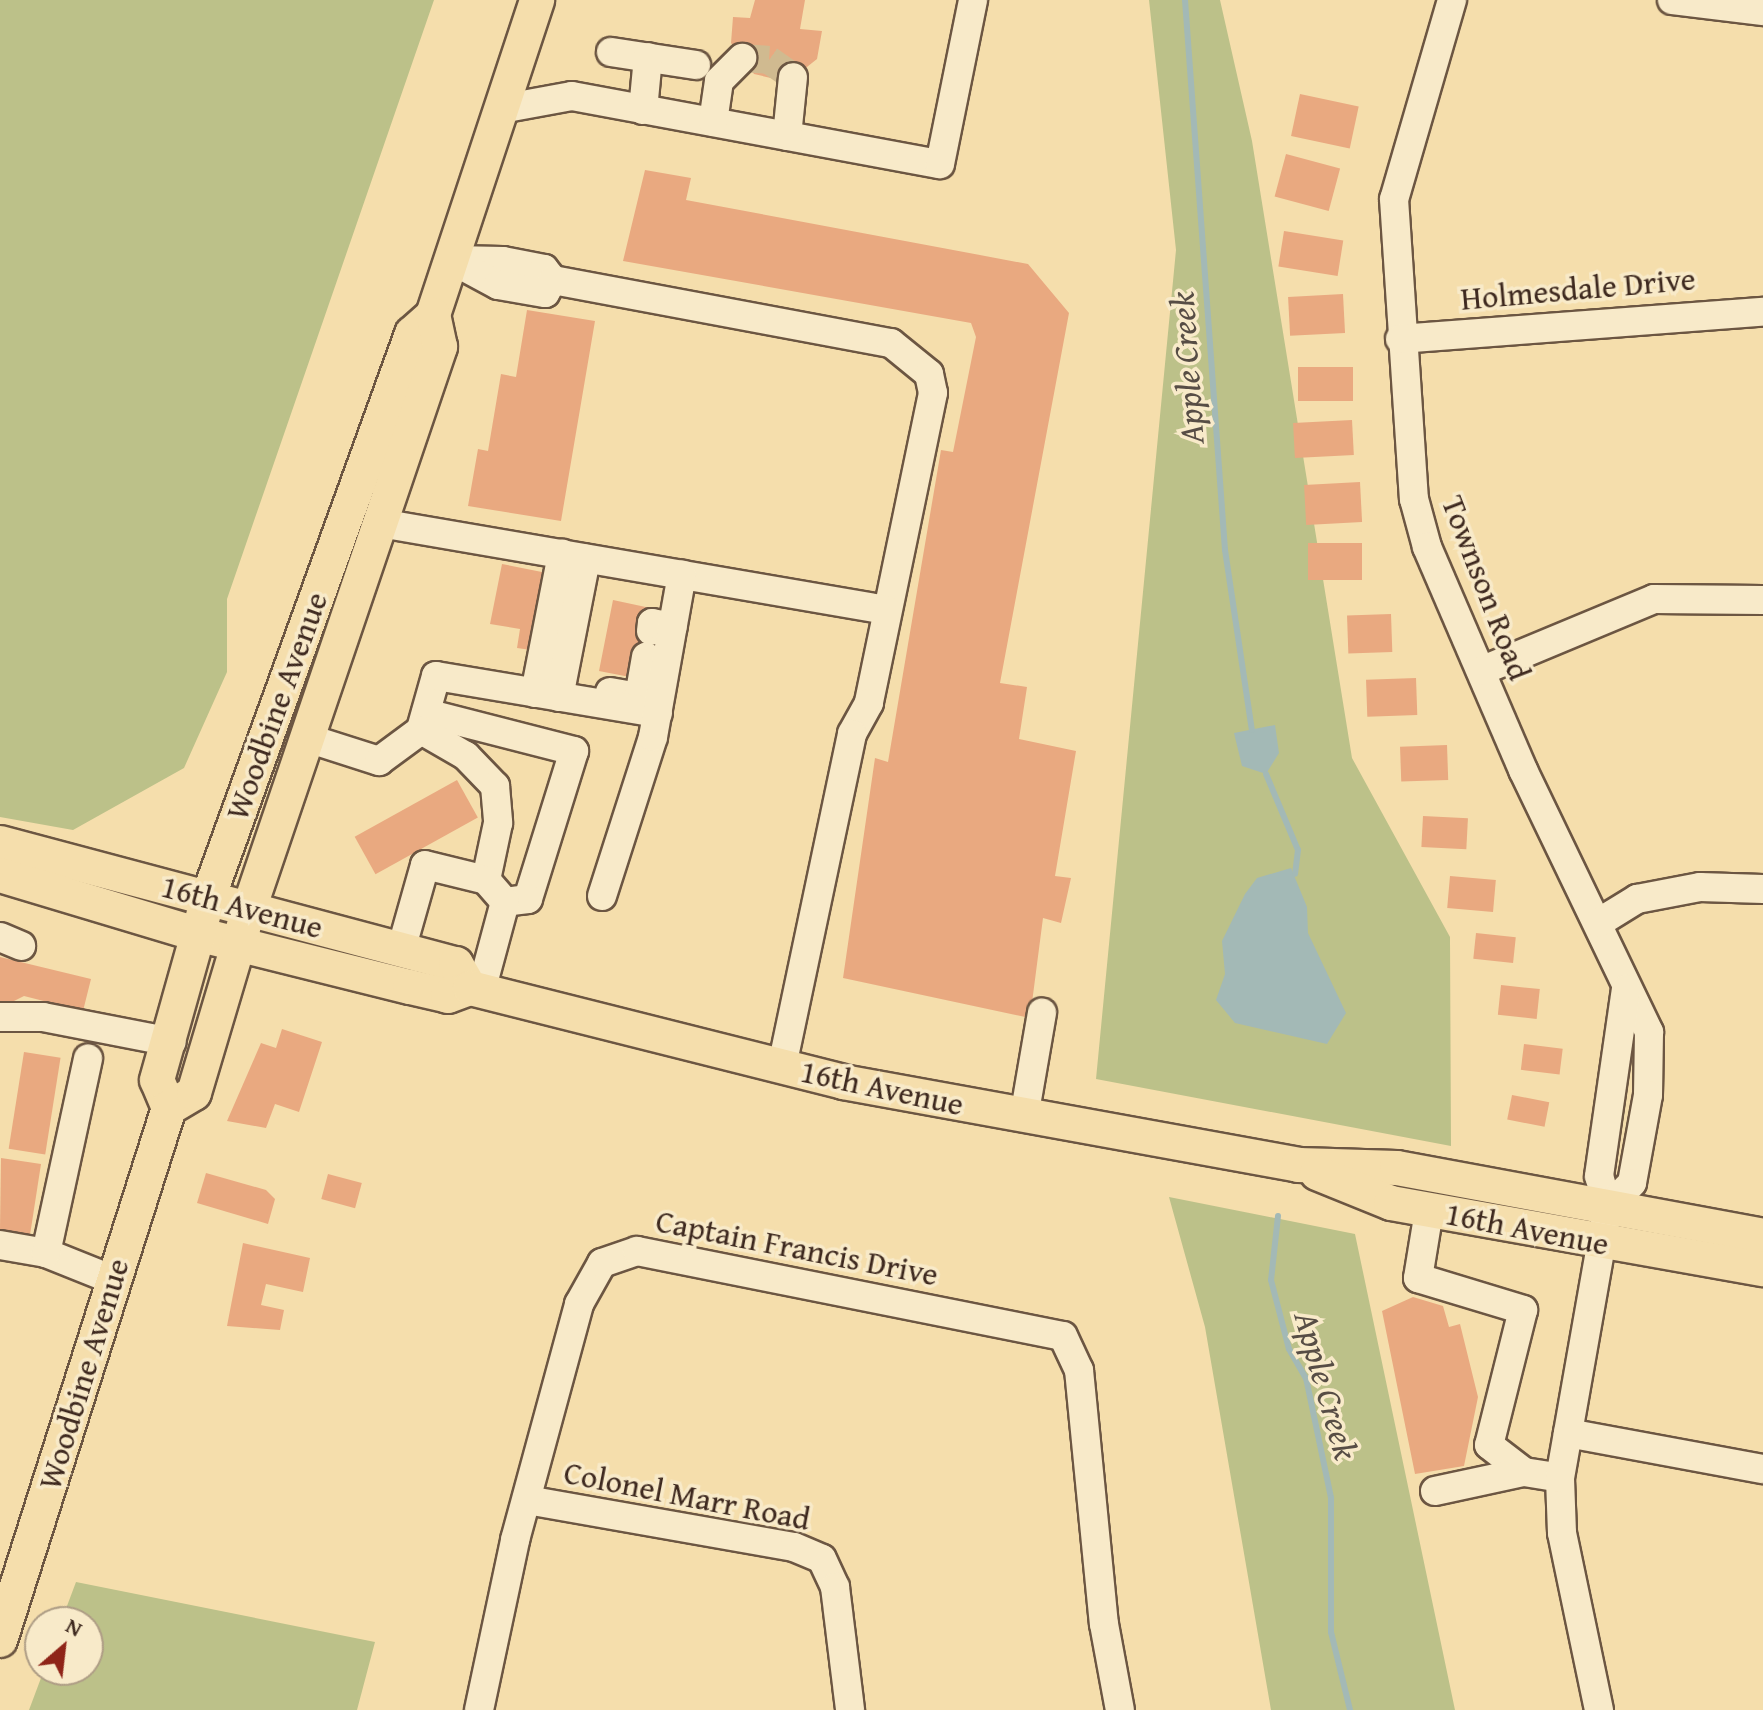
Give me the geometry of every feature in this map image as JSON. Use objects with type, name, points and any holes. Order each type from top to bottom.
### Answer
[{"type":"main road","name":"Woodbine Avenue","points":[[169,1108],[157,1080],[172,1042],[208,898],[412,334],[433,315],[537,0]]},
{"type":"main road","name":"Woodbine Avenue","points":[[0,1640],[169,1108],[194,1093],[249,909],[440,347],[433,315]]},
{"type":"main road","name":"16th Avenue","points":[[0,843],[459,965],[476,990]]},
{"type":"main road","name":"16th Avenue","points":[[0,875],[197,934],[448,996],[476,990],[782,1067],[1024,1117],[1298,1165],[1397,1168],[1763,1236]]},
{"type":"main road","name":"16th Avenue","points":[[1298,1165],[1429,1211],[1763,1269]]},
{"type":"street","points":[[501,109],[572,96],[940,164],[973,0]]},
{"type":"street","name":"Townson Road","points":[[1452,0],[1397,179],[1393,262],[1420,524],[1481,671],[1626,989],[1599,1176],[1608,1207]]},
{"type":"street","points":[[1672,0],[1763,11]]},
{"type":"street","points":[[611,52],[696,65]]},
{"type":"street","points":[[643,110],[648,57]]},
{"type":"street","points":[[713,122],[719,81],[742,58]]},
{"type":"street","points":[[787,136],[793,77]]},
{"type":"street","points":[[451,260],[498,285],[545,293],[553,280],[891,343],[917,362],[933,393],[869,703],[852,734],[782,1067]]},
{"type":"street","name":"Holmesdale Drive","points":[[1400,339],[1763,312]]},
{"type":"street","points":[[380,523],[887,610]]},
{"type":"street","points":[[548,688],[574,556]]},
{"type":"street","points":[[307,738],[379,761],[424,721],[436,676],[639,697],[682,575]]},
{"type":"street","points":[[1481,671],[1654,599],[1763,600]]},
{"type":"street","points":[[602,896],[658,713],[657,639]]},
{"type":"street","points":[[548,688],[658,713]]},
{"type":"street","points":[[424,721],[466,756],[495,786],[498,823],[486,880]]},
{"type":"street","points":[[424,721],[574,751],[528,899],[505,902]]},
{"type":"street","points":[[401,950],[425,865],[486,880],[505,902]]},
{"type":"street","points":[[1598,923],[1637,899],[1712,886],[1763,889]]},
{"type":"street","points":[[476,990],[505,902]]},
{"type":"street","points":[[1024,1117],[1042,1013]]},
{"type":"street","points":[[0,1017],[43,1017],[172,1042]]},
{"type":"street","points":[[46,1253],[88,1058]]},
{"type":"street","points":[[1599,1710],[1562,1533],[1560,1478],[1608,1207]]},
{"type":"street","points":[[1429,1211],[1418,1278],[1523,1310],[1489,1445],[1524,1472]]},
{"type":"street","points":[[0,1245],[46,1253],[113,1280]]},
{"type":"street","name":"Captain Francis Drive","points":[[479,1710],[527,1500],[579,1304],[602,1263],[619,1252],[1054,1333],[1072,1345],[1079,1370],[1104,1624],[1120,1710]]},
{"type":"street","points":[[1568,1433],[1763,1469]]},
{"type":"street","points":[[1435,1491],[1524,1472],[1560,1478]]},
{"type":"street","name":"Colonel Marr Road","points":[[527,1500],[794,1547],[822,1559],[835,1587],[850,1710]]},
{"type":"green space","points":[[0,0],[434,0],[227,599],[227,672],[184,768],[73,830],[0,817]]},
{"type":"green space","points":[[1149,0],[1220,0],[1252,141],[1352,758],[1450,937],[1451,1146],[1096,1079],[1176,250]]},
{"type":"green space","points":[[1169,1197],[1355,1234],[1455,1710],[1271,1710],[1205,1327]]},
{"type":"green space","points":[[76,1582],[375,1642],[357,1710],[29,1710],[38,1686],[104,1686],[104,1606],[67,1606]]},
{"type":"water","points":[[1275,725],[1279,753],[1266,774],[1242,766],[1234,733]]},
{"type":"water","points":[[1291,868],[1307,907],[1308,933],[1346,1013],[1327,1044],[1235,1023],[1216,1000],[1225,974],[1222,941],[1245,894],[1257,878]]},
{"type":"building","points":[[755,0],[805,0],[800,29],[822,31],[817,59],[788,82],[754,74],[731,43],[733,17],[750,18]]},
{"type":"building","points":[[1300,94],[1359,106],[1350,149],[1291,136]]},
{"type":"building","points":[[1286,154],[1340,168],[1329,211],[1275,197]]},
{"type":"building","points":[[645,170],[691,178],[686,200],[1028,264],[1069,313],[1000,683],[1027,687],[1019,739],[1076,751],[1055,876],[1071,878],[1061,923],[1043,918],[1030,1018],[843,978],[875,758],[888,762],[941,450],[953,452],[976,337],[971,323],[623,261]]},
{"type":"building","points":[[1284,231],[1343,240],[1338,276],[1278,267]]},
{"type":"building","points":[[1343,294],[1345,333],[1290,336],[1288,297]]},
{"type":"building","points":[[527,310],[595,321],[561,521],[468,506],[478,449],[488,451],[501,374],[516,377]]},
{"type":"building","points":[[1298,367],[1353,367],[1353,401],[1298,401]]},
{"type":"building","points":[[1352,420],[1354,455],[1295,458],[1293,423]]},
{"type":"building","points":[[1360,482],[1362,522],[1306,525],[1304,485]]},
{"type":"building","points":[[1308,543],[1362,543],[1362,580],[1308,580]]},
{"type":"building","points":[[502,564],[552,574],[531,650],[517,648],[520,629],[490,624]]},
{"type":"building","points":[[613,600],[655,609],[650,631],[667,635],[635,678],[599,671]]},
{"type":"building","points":[[1391,614],[1392,652],[1348,654],[1347,616]]},
{"type":"building","points":[[1416,678],[1417,715],[1367,717],[1366,680]]},
{"type":"building","points":[[1447,745],[1448,780],[1401,782],[1400,747]]},
{"type":"building","points":[[457,780],[478,818],[376,874],[355,837]]},
{"type":"building","points":[[1423,816],[1468,818],[1466,849],[1421,847]]},
{"type":"building","points":[[1450,876],[1496,880],[1493,912],[1447,908]]},
{"type":"building","points":[[1476,933],[1516,937],[1513,963],[1473,959]]},
{"type":"building","points":[[0,957],[91,979],[83,1011],[24,996],[0,1008]]},
{"type":"building","points":[[1501,985],[1540,989],[1537,1019],[1498,1015]]},
{"type":"building","points":[[282,1029],[322,1042],[299,1112],[275,1104],[266,1128],[227,1121],[261,1043],[276,1048]]},
{"type":"building","points":[[1524,1044],[1563,1049],[1560,1075],[1521,1070]]},
{"type":"building","points":[[24,1052],[61,1058],[45,1155],[9,1149]]},
{"type":"building","points":[[1512,1095],[1549,1102],[1545,1127],[1507,1120]]},
{"type":"building","points":[[1,1158],[41,1164],[30,1235],[0,1230]]},
{"type":"building","points":[[206,1173],[266,1190],[275,1199],[268,1224],[197,1203]]},
{"type":"building","points":[[328,1174],[362,1183],[355,1208],[321,1199]]},
{"type":"building","points":[[243,1243],[310,1258],[303,1292],[266,1284],[261,1305],[284,1310],[280,1330],[227,1326]]},
{"type":"building","points":[[1413,1297],[1443,1306],[1449,1327],[1460,1324],[1478,1397],[1464,1466],[1415,1474],[1382,1311]]},
{"type":"waterway","name":"Apple Creek","points":[[1185,0],[1225,550],[1252,730]]},
{"type":"waterway","name":"Apple Creek","points":[[1266,774],[1298,850],[1295,874]]},
{"type":"waterway","name":"Apple Creek","points":[[1278,1216],[1271,1280],[1289,1349],[1306,1378],[1331,1498],[1331,1632],[1350,1710]]},
{"type":"tunnel","points":[[742,58],[769,60],[793,77]]}]
